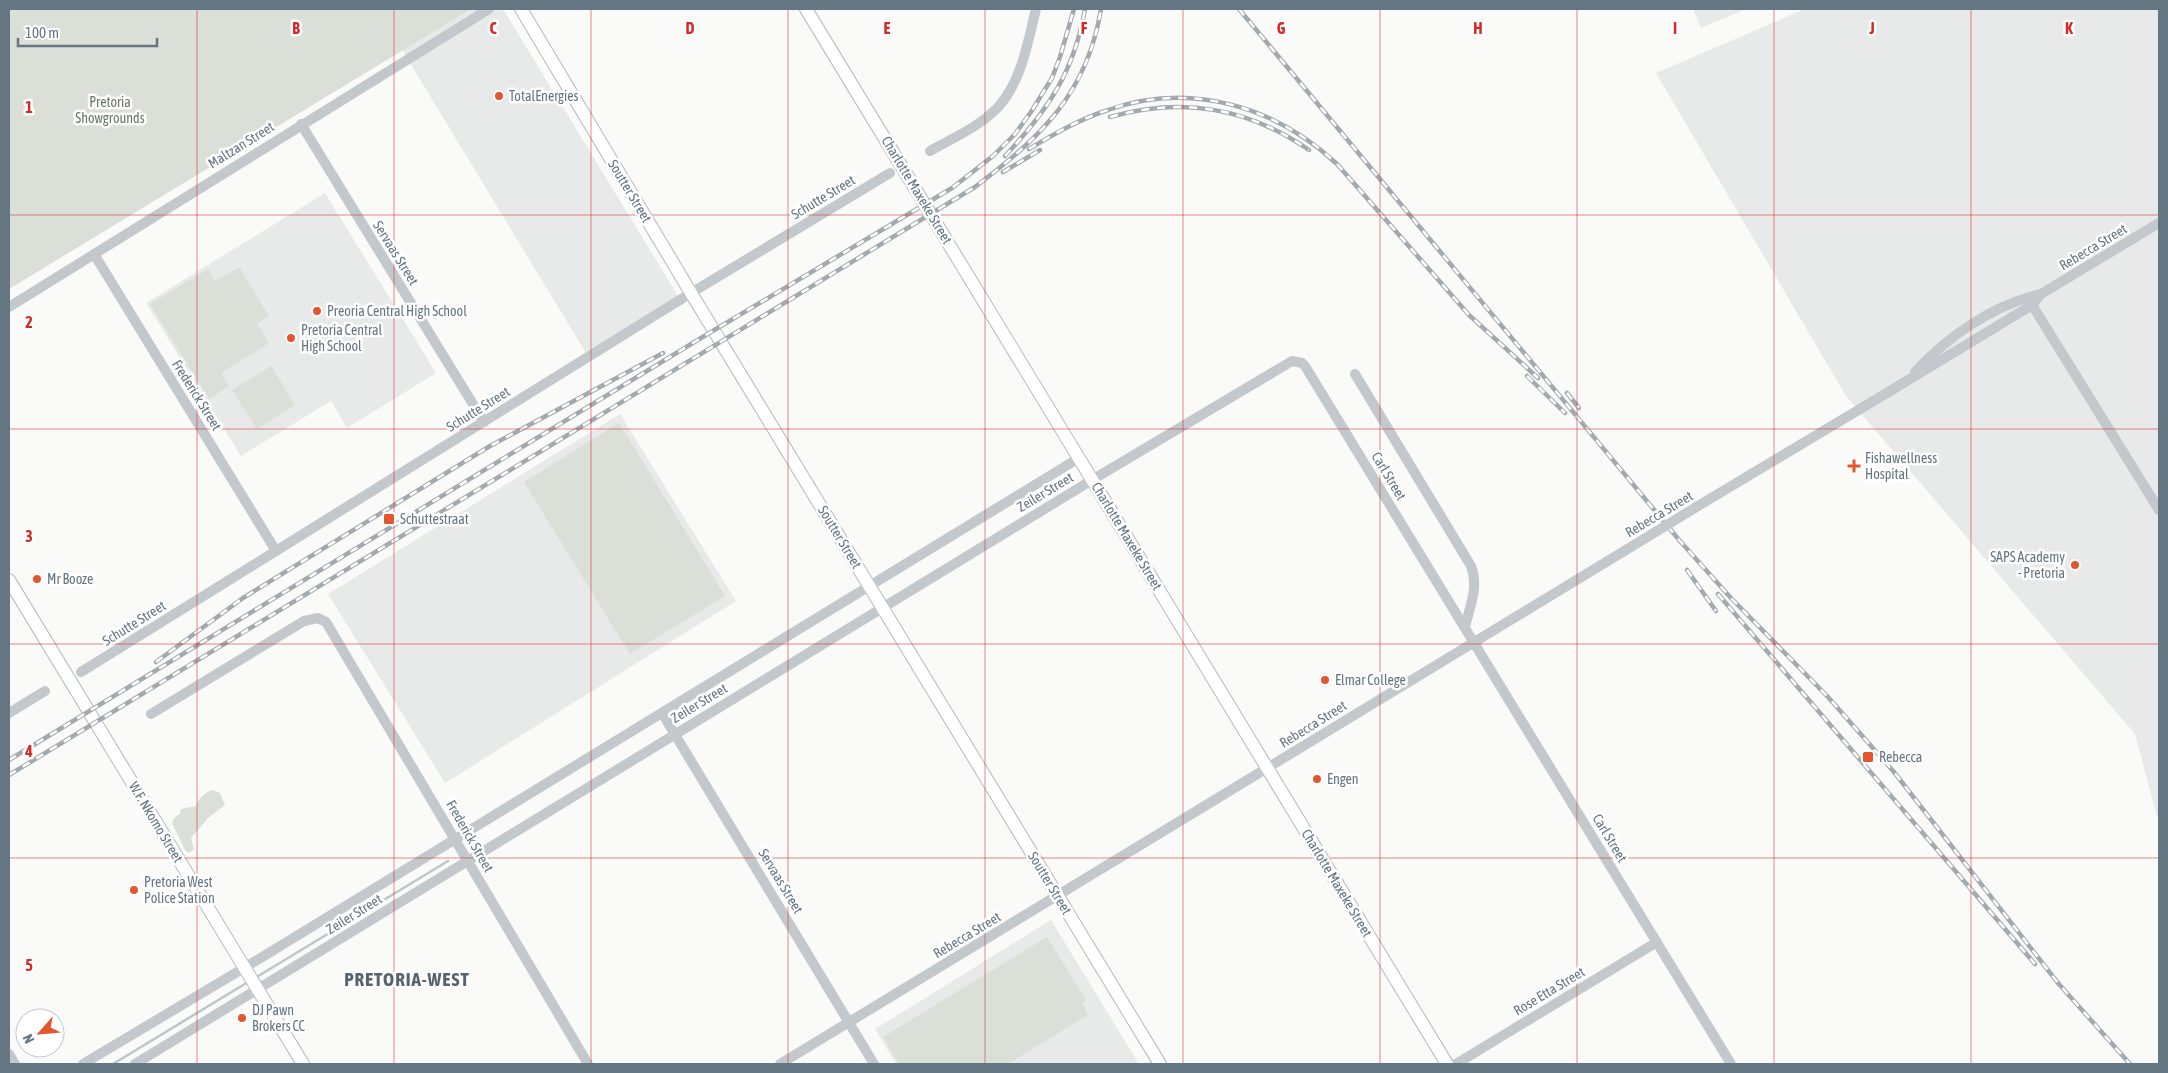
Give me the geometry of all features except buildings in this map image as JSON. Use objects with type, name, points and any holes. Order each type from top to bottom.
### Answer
[{"type":"main road","name":"Soutter Street","points":[[522,9],[691,293],[1160,1064]]},
{"type":"main road","name":"Charlotte Maxeke Street","points":[[806,9],[1447,1064]]},
{"type":"main road","name":"W.F. Nkomo Street","points":[[9,580],[303,1064]]},
{"type":"street","name":"Maltzan Street","points":[[9,306],[489,9]]},
{"type":"street","points":[[930,151],[980,121],[999,106],[1016,78],[1035,12]]},
{"type":"street","name":"Servaas Street","points":[[301,124],[484,422]]},
{"type":"street","name":"Schutte Street","points":[[81,672],[691,293],[890,173]]},
{"type":"street","name":"Rebecca Street","points":[[780,1064],[1911,377],[1952,355],[2030,301],[2159,223]]},
{"type":"street","name":"Frederick Street","points":[[94,254],[276,551]]},
{"type":"street","points":[[2030,301],[2159,510]]},
{"type":"street","name":"Rebecca Street","points":[[1911,377],[1932,354],[1962,331],[1991,313],[2030,301]]},
{"type":"street","name":"Carl Street","points":[[1279,368],[1292,361],[1306,366],[1731,1064]]},
{"type":"street","name":"Zeiler Street","points":[[135,1064],[467,860],[1279,368]]},
{"type":"street","name":"Carl Street","points":[[1355,374],[1471,566],[1475,578],[1475,587],[1465,626]]},
{"type":"street","name":"Zeiler Street","points":[[83,1064],[245,969],[1078,458]]},
{"type":"street","name":"Frederick Street","points":[[151,714],[304,621],[318,618],[326,622],[456,838],[467,860],[588,1064]]},
{"type":"street","points":[[9,713],[45,691]]},
{"type":"street","name":"Servaas Street","points":[[662,712],[874,1064]]},
{"type":"street","name":"Rose Etta Street","points":[[1456,1064],[1657,942]]},
{"type":"street","points":[[9,1054],[15,1064]]},
{"type":"shaded area","points":[[471,9],[503,9],[678,296],[586,353],[402,50]]},
{"type":"shaded area","points":[[1693,9],[1746,9],[1701,28]]},
{"type":"shaded area","name":"SAPS Academy - Pretoria","points":[[1805,9],[2159,9],[2159,824],[2135,734],[1846,396],[1656,73]]},
{"type":"shaded area","name":"Pretoria Central High School","points":[[325,193],[436,373],[347,428],[331,401],[241,456],[146,303]]},
{"type":"shaded area","points":[[620,414],[736,601],[445,783],[328,594]]},
{"type":"shaded area","points":[[1051,920],[1139,1064],[896,1064],[875,1029]]},
{"type":"green space","name":"Pretoria Showgrounds","points":[[9,9],[471,9],[9,289]]},
{"type":"green space","points":[[239,267],[269,316],[257,324],[269,343],[221,373],[229,386],[209,399],[150,304],[208,269],[215,281]]},
{"type":"green space","points":[[271,366],[295,405],[257,429],[232,390]]},
{"type":"green space","points":[[619,423],[725,596],[630,654],[524,482]]},
{"type":"green space","points":[[213,790],[220,793],[225,805],[208,818],[191,838],[194,849],[189,853],[185,850],[172,823],[174,818],[180,814],[181,809],[196,806],[202,796]]},
{"type":"green space","points":[[1047,937],[1086,1000],[1082,1002],[1088,1015],[1008,1064],[899,1064],[883,1037]]},
{"type":"waterway","points":[[255,978],[448,861]]},
{"type":"waterway","points":[[113,1064],[248,982]]},
{"type":"railway","points":[[9,760],[701,338],[952,188],[993,156],[1015,134],[1031,112],[1052,78],[1074,9]]},
{"type":"railway","points":[[1005,156],[1034,122],[1057,89],[1074,52],[1085,9]]},
{"type":"railway","points":[[9,775],[975,187],[1021,150],[1058,111],[1085,66],[1101,9]]},
{"type":"railway","points":[[1239,9],[1680,541],[1730,597],[1828,697],[1894,772],[2058,983],[2130,1064]]},
{"type":"railway","points":[[1029,149],[1087,118],[1139,102],[1170,98],[1200,99],[1230,104],[1259,114],[1287,127],[1313,144],[1337,164],[1469,315],[1538,378]]},
{"type":"railway","points":[[1110,117],[1163,108],[1188,107],[1213,110],[1238,115],[1262,124],[1286,135],[1309,150]]},
{"type":"railway","points":[[1003,172],[1040,150]]},
{"type":"railway","points":[[156,662],[243,598],[490,446],[663,353]]},
{"type":"railway","points":[[1527,376],[1565,413]]},
{"type":"railway","points":[[1567,393],[1579,408]]},
{"type":"railway","points":[[1687,570],[1716,611]]},
{"type":"railway","points":[[1718,594],[2035,964]]},
{"type":"place","name":"TotalEnergies","points":[[499,96]]},
{"type":"place","name":"Preoria Central High School","points":[[317,311]]},
{"type":"place","name":"Pretoria Central High School","points":[[291,338]]},
{"type":"place","name":"Fishawellness Hospital","points":[[1854,466]]},
{"type":"place","name":"Schuttestraat","points":[[389,519]]},
{"type":"place","name":"SAPS Academy - Pretoria","points":[[2075,565]]},
{"type":"place","name":"Mr Booze","points":[[37,579]]},
{"type":"place","name":"Elmar College","points":[[1325,680]]},
{"type":"place","name":"Rebecca","points":[[1868,757]]},
{"type":"place","name":"Engen","points":[[1317,779]]},
{"type":"place","name":"Pretoria West Police Station","points":[[134,890]]},
{"type":"place","name":"DJ Pawn Brokers CC","points":[[242,1018]]},
{"type":"district","name":"PRETORIA-WEST","points":[[407,979]]}]
